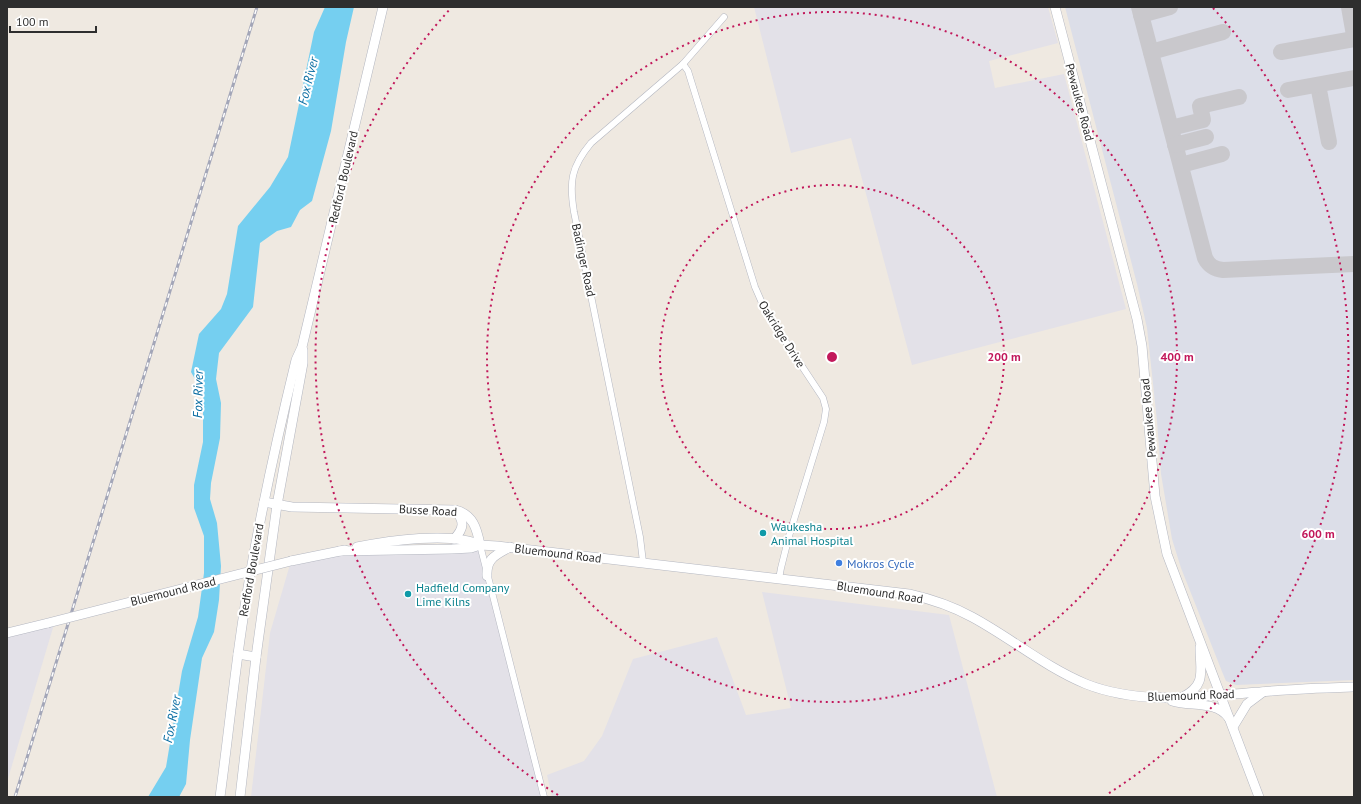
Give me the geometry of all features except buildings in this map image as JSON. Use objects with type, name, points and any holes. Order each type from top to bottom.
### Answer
[{"type":"main road","name":"Redford Boulevard","points":[[220,797],[243,619],[275,448],[296,360],[302,346],[383,7]]},
{"type":"main road","name":"Pewaukee Road","points":[[1055,7],[1137,319],[1142,346],[1155,496],[1167,554],[1259,797]]},
{"type":"main road","name":"Redford Boulevard","points":[[240,797],[256,657],[277,505],[303,363],[302,346]]},
{"type":"main road","name":"Busse Road","points":[[264,502],[292,507],[455,510],[465,513],[473,521],[480,545]]},
{"type":"main road","points":[[454,539],[460,533],[462,523],[460,515],[455,510]]},
{"type":"main road","name":"Bluemound Road","points":[[7,634],[291,561],[387,541],[454,539],[468,540],[480,545],[511,547],[643,562],[892,592],[929,600],[951,607],[972,617],[1051,667],[1087,684],[1120,694],[1142,697],[1182,698],[1264,691],[1354,687]]},
{"type":"main road","name":"Bluemound Road","points":[[340,551],[452,549],[471,548],[480,545]]},
{"type":"main road","points":[[487,576],[487,567],[490,562],[495,556],[511,547]]},
{"type":"main road","points":[[1182,698],[1194,690],[1199,684],[1200,641]]},
{"type":"main road","points":[[238,654],[256,657]]},
{"type":"main road","points":[[1164,698],[1179,703],[1214,707],[1223,712],[1232,725],[1247,704],[1264,691]]},
{"type":"street","name":"Badinger Road","points":[[643,562],[640,537],[574,212],[571,196],[571,184],[576,163],[591,143],[683,64],[724,17]]},
{"type":"street","name":"Oakridge Drive","points":[[683,64],[688,71],[762,306],[818,390],[826,406],[824,422],[789,536],[779,579]]},
{"type":"street","name":"Busse Road","points":[[480,545],[544,797]]},
{"type":"shaded area","points":[[754,7],[1048,7],[1058,43],[989,61],[995,88],[1064,74],[1126,309],[912,365],[851,138],[791,153]]},
{"type":"shaded area","points":[[1065,7],[1354,7],[1354,680],[1236,685],[1226,681],[1181,568],[1172,539],[1161,474],[1147,328],[1137,284]]},
{"type":"shaded area","points":[[480,545],[544,797],[251,797],[270,633],[291,561],[312,556]]},
{"type":"shaded area","points":[[762,592],[949,615],[997,797],[552,797],[547,775],[584,761],[602,736],[633,659],[717,637],[746,715],[791,708]]},
{"type":"shaded area","points":[[55,621],[7,782],[7,633]]},
{"type":"water","name":"Fox River","points":[[325,7],[354,7],[346,42],[331,131],[312,201],[300,210],[291,227],[277,231],[260,243],[253,307],[219,353],[216,379],[221,403],[220,438],[211,483],[210,499],[217,523],[221,566],[219,600],[214,632],[202,658],[190,740],[186,784],[179,797],[148,797],[166,767],[182,671],[198,617],[204,573],[204,536],[194,508],[194,485],[203,442],[203,393],[191,372],[199,334],[221,309],[227,294],[238,226],[270,187],[288,157],[314,32]]},
{"type":"taxiway","points":[[1139,7],[1205,258],[1208,263],[1214,268],[1223,270],[1354,264]]},
{"type":"taxiway","points":[[1141,15],[1170,7]]},
{"type":"taxiway","points":[[1349,7],[1354,35]]},
{"type":"taxiway","points":[[1151,52],[1223,32]]},
{"type":"taxiway","points":[[1281,52],[1354,39]]},
{"type":"taxiway","points":[[1288,90],[1354,78]]},
{"type":"taxiway","points":[[1318,85],[1329,142]]},
{"type":"taxiway","points":[[1171,128],[1203,120],[1200,106],[1239,97]]},
{"type":"taxiway","points":[[1175,145],[1206,137]]},
{"type":"taxiway","points":[[1181,165],[1222,154]]},
{"type":"railway","points":[[15,797],[257,7]]},
{"type":"place","name":"Waukesha Animal Hospital","points":[[763,533]]},
{"type":"place","name":"Mokros Cycle","points":[[839,563]]},
{"type":"place","name":"Hadfield Company Lime Kilns","points":[[408,594]]}]
